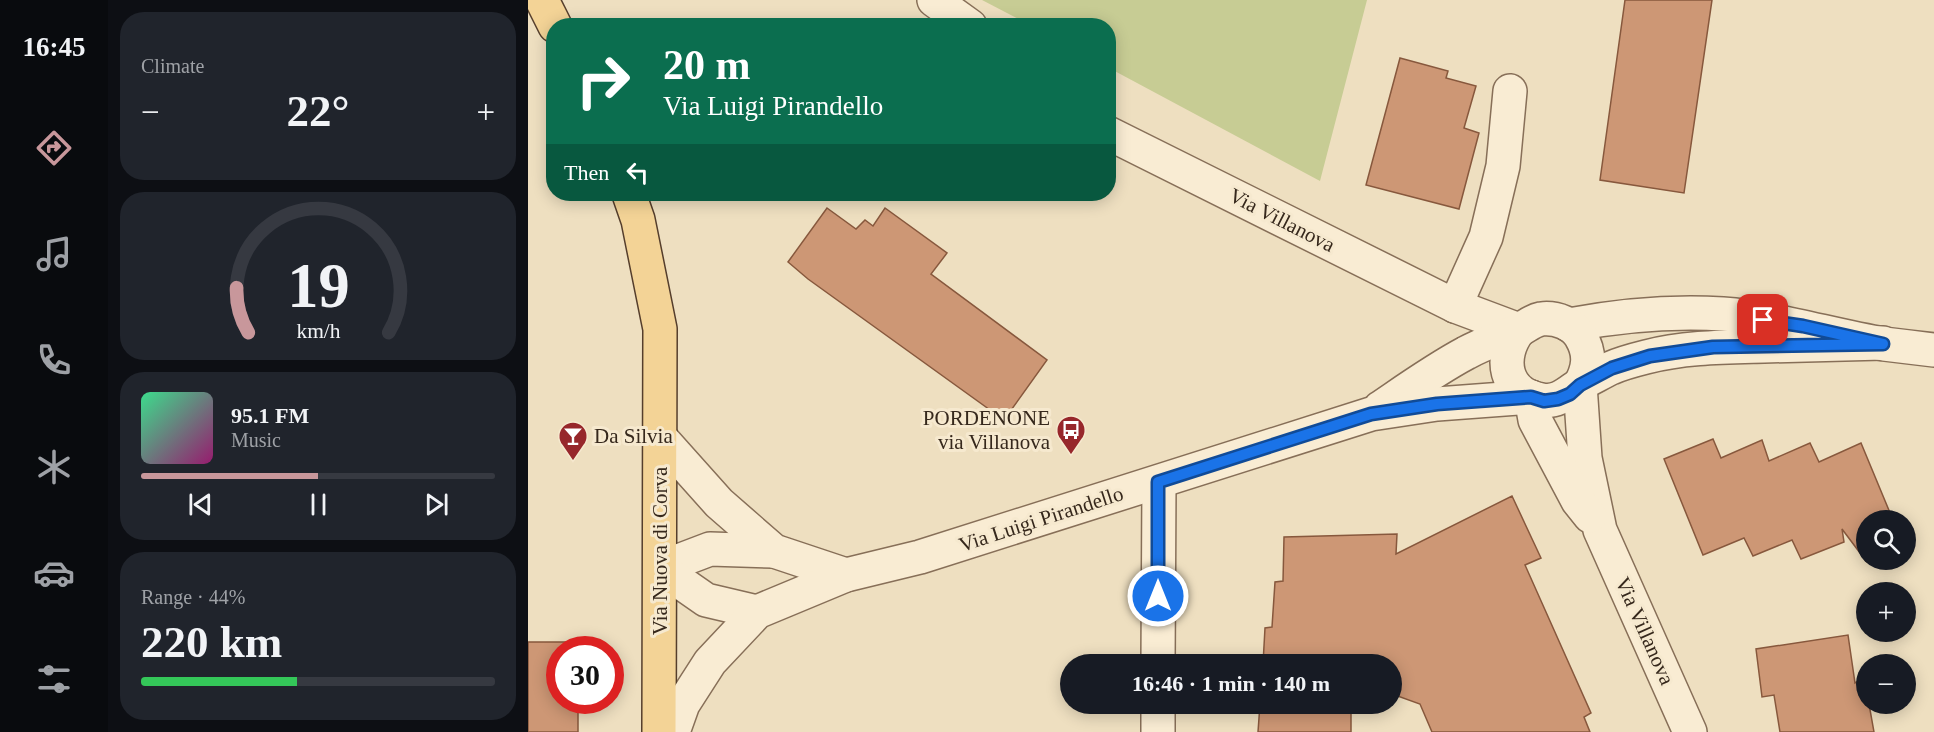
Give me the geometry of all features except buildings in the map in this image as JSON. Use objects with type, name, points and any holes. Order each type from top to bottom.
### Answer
[{"type":"main road","points":[[542,0],[551,18]]},
{"type":"main road","name":"Via Nuova di Corva","points":[[631,201],[638,220],[660,329],[659,732]]},
{"type":"street","points":[[934,0],[959,18]]},
{"type":"street","points":[[1455,306],[1486,237],[1503,166],[1510,91]]},
{"type":"street","name":"Via Villanova","points":[[1116,137],[1455,306],[1519,330]]},
{"type":"street","name":"Via Luigi Pirandello","points":[[1371,414],[1466,352],[1519,330],[1530,322],[1544,319],[1557,320],[1569,325],[1605,318],[1723,314],[1803,326],[1883,344],[1934,350]]},
{"type":"street","points":[[1569,325],[1580,333],[1589,359],[1580,385]]},
{"type":"street","points":[[1519,330],[1511,340],[1507,353],[1507,366],[1511,380],[1531,397]]},
{"type":"street","name":"Via Luigi Pirandello","points":[[674,732],[683,704],[710,662],[757,612],[846,575],[920,558],[1371,414],[1437,404],[1531,397],[1544,401],[1558,399],[1612,368],[1650,356],[1702,349],[1883,344]]},
{"type":"street","name":"Via Villanova","points":[[1580,385],[1585,458],[1600,530],[1690,732]]},
{"type":"street","name":"Via Villanova","points":[[1531,397],[1535,420],[1578,501],[1600,530]]},
{"type":"street","points":[[660,437],[719,503],[774,551]]},
{"type":"street","points":[[1158,482],[1158,654]]},
{"type":"street","points":[[660,568],[710,549],[774,551],[846,575]]},
{"type":"street","points":[[660,568],[706,600],[757,612]]},
{"type":"street","points":[[1158,714],[1158,732]]},
{"type":"green space","points":[[982,0],[1367,0],[1320,181],[1116,72],[1116,18],[1017,18]]},
{"type":"place","name":"PORDENONE via Villanova","points":[[1071,456]]},
{"type":"place","name":"Da Silvia","points":[[573,462]]},
{"type":"route","points":[[1158,596],[1158,482],[1371,414],[1437,404],[1531,397],[1544,401],[1558,399],[1612,368],[1650,356],[1713,347],[1883,344],[1803,326],[1763,320]]}]
